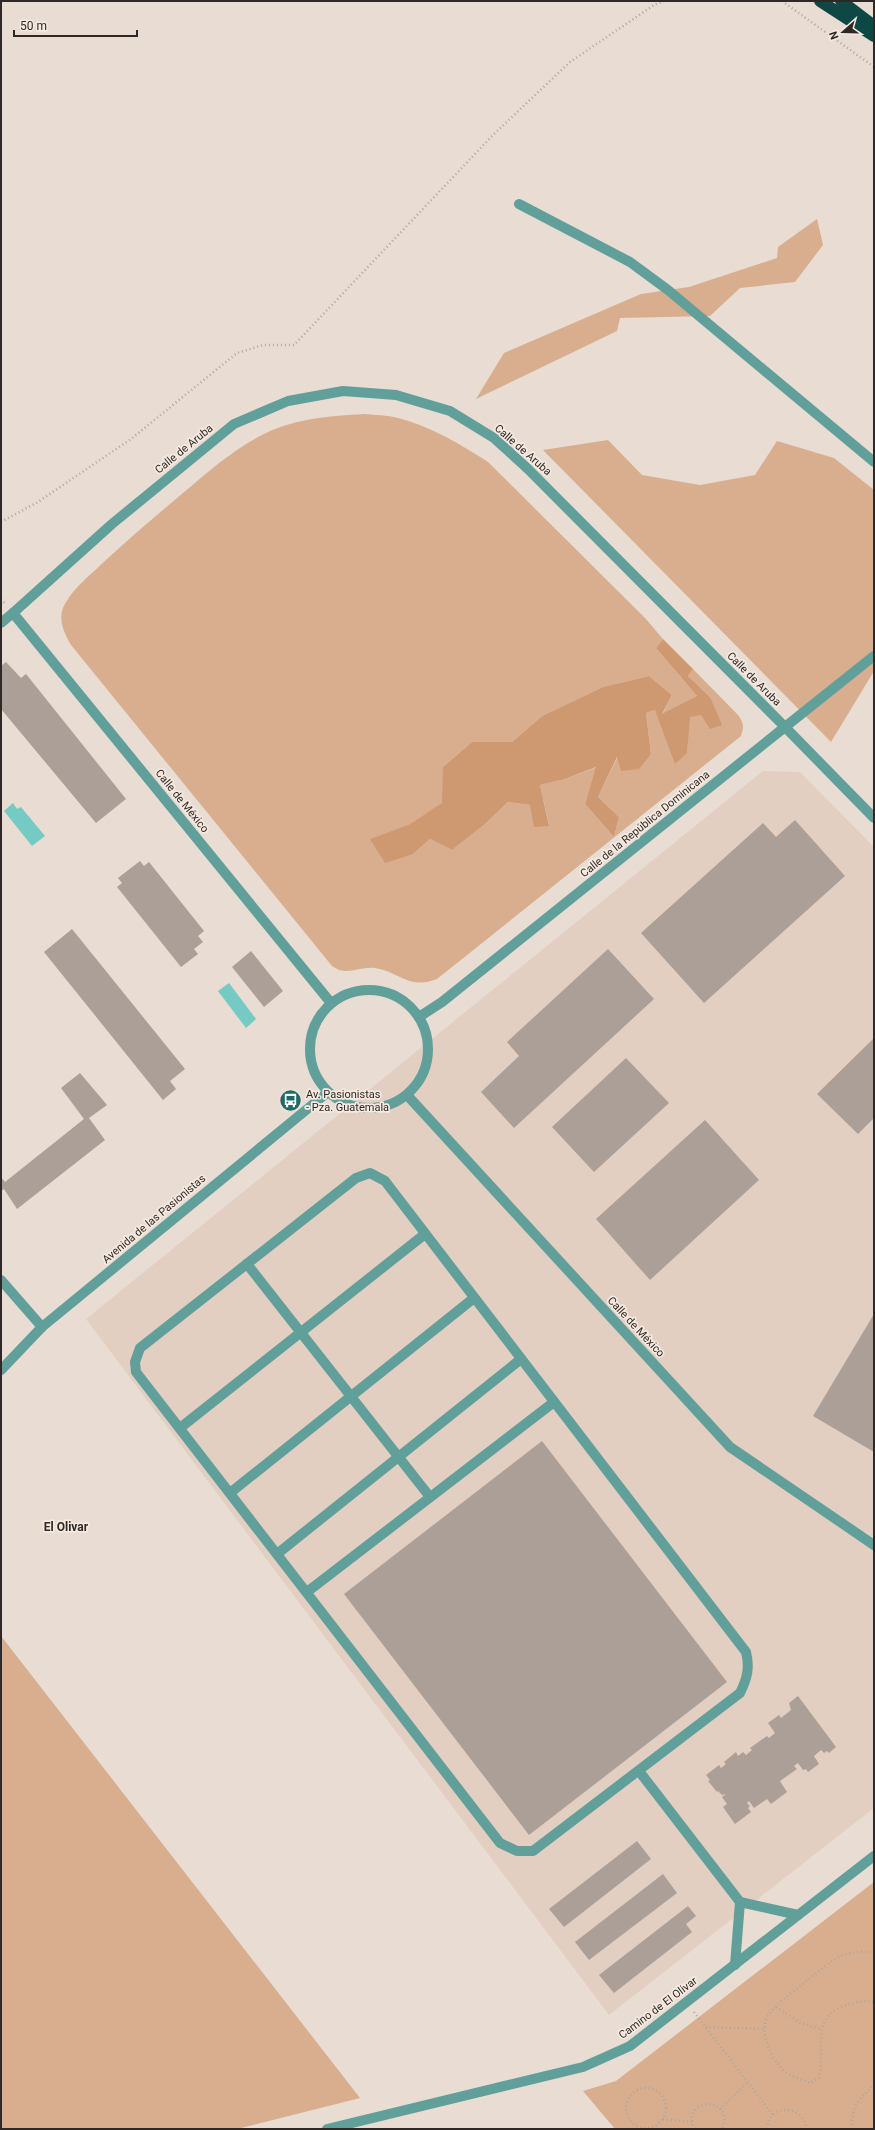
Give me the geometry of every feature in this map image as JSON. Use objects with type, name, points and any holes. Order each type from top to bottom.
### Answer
[{"type":"highway","points":[[820,1],[874,36]]},
{"type":"highway","points":[[840,1],[874,26]]},
{"type":"street","points":[[519,204],[630,262],[662,285],[874,462]]},
{"type":"street","name":"Calle de Aruba","points":[[1,623],[14,614],[112,524],[234,424],[288,401],[343,392],[396,395],[450,411],[494,438],[528,469],[785,727]]},
{"type":"street","name":"Calle de México","points":[[14,614],[332,1003]]},
{"type":"street","name":"Calle de la República Dominicana","points":[[419,1017],[454,992],[874,656]]},
{"type":"street","points":[[785,727],[874,818]]},
{"type":"street","points":[[368,990],[388,993],[405,1002],[419,1017],[426,1033],[428,1050],[426,1067],[418,1082],[407,1095],[392,1104],[369,1108],[358,1108],[341,1102],[328,1092],[316,1076],[310,1056],[311,1036],[318,1018],[332,1003],[349,993],[368,990]]},
{"type":"street","name":"Avenida de las Pasionistas","points":[[1,1370],[42,1327],[328,1092]]},
{"type":"street","name":"Calle de México","points":[[407,1095],[730,1447],[874,1545]]},
{"type":"street","points":[[370,1173],[384,1181],[746,1652],[749,1664],[745,1682],[740,1693],[533,1851],[517,1851],[500,1843],[136,1372],[135,1362],[140,1348],[247,1264],[356,1178],[370,1173]]},
{"type":"street","points":[[180,1428],[424,1234]]},
{"type":"street","points":[[247,1264],[430,1497]]},
{"type":"street","points":[[1,1280],[42,1327]]},
{"type":"street","points":[[230,1494],[474,1298]]},
{"type":"street","points":[[277,1554],[521,1358]]},
{"type":"street","points":[[307,1592],[554,1402]]},
{"type":"street","points":[[639,1771],[740,1902],[798,1915]]},
{"type":"street","name":"Camino de El Olivar","points":[[327,2129],[583,2067],[630,2046],[874,1856]]},
{"type":"street","points":[[735,1965],[740,1902]]},
{"type":"path","points":[[1,522],[38,502],[131,439],[237,353],[263,345],[294,345],[492,136],[570,62],[654,5],[664,1]]},
{"type":"path","points":[[782,1],[874,67]]},
{"type":"path","points":[[874,1953],[849,1952],[837,1958],[776,2007],[767,2018],[764,2029],[771,2053],[781,2068],[793,2076],[810,2083],[819,2078],[822,2066],[821,2029],[823,2021],[833,2009],[867,2000],[874,2002]]},
{"type":"path","points":[[776,2007],[801,2023],[821,2029]]},
{"type":"path","points":[[702,2022],[773,2115]]},
{"type":"path","points":[[706,2027],[764,2029]]},
{"type":"path","points":[[720,2109],[748,2082]]},
{"type":"path","points":[[852,2129],[852,2113],[857,2100],[874,2085]]},
{"type":"path","points":[[663,2119],[666,2113],[664,2099],[655,2090],[643,2088],[637,2090],[628,2098],[626,2111],[632,2123],[638,2127],[652,2127],[663,2119],[692,2122]]},
{"type":"path","points":[[695,2129],[692,2122],[694,2112],[701,2105],[712,2103],[720,2109],[725,2119],[722,2129]]},
{"type":"path","points":[[767,2129],[768,2121],[773,2115],[784,2110],[796,2112],[805,2121],[807,2129]]},
{"type":"shaded area","points":[[817,219],[823,245],[795,282],[740,288],[710,316],[620,318],[617,331],[476,399],[504,353],[641,294],[689,287],[777,258],[778,247]]},
{"type":"shaded area","points":[[364,414],[394,417],[410,421],[456,442],[488,462],[645,618],[663,639],[656,648],[697,696],[662,715],[672,695],[649,676],[603,687],[542,716],[512,742],[472,742],[443,767],[443,803],[410,824],[371,839],[413,854],[430,839],[452,850],[484,825],[508,802],[530,805],[549,825],[540,785],[565,779],[597,767],[585,804],[614,837],[619,817],[598,797],[618,756],[621,771],[651,754],[646,713],[655,710],[687,753],[689,717],[701,714],[710,697],[688,676],[693,669],[738,715],[743,725],[741,736],[437,979],[427,982],[412,981],[375,968],[342,971],[332,966],[71,645],[65,632],[61,617],[63,608],[72,594],[116,550],[203,476],[233,453],[266,433],[290,424],[326,417]]},
{"type":"shaded area","points":[[608,440],[642,475],[700,485],[755,475],[777,441],[834,458],[874,490],[874,671],[831,742],[543,450]]},
{"type":"shaded area","points":[[663,639],[693,669],[688,676],[710,697],[722,725],[710,729],[701,715],[690,717],[687,753],[675,764],[655,710],[646,713],[651,754],[639,769],[621,771],[617,757],[598,797],[619,817],[614,837],[585,804],[596,767],[565,779],[540,785],[549,826],[534,827],[530,805],[508,802],[484,825],[452,850],[430,839],[413,854],[385,863],[370,839],[410,824],[442,803],[443,767],[472,742],[512,742],[542,716],[603,687],[649,676],[672,695],[662,714],[697,696],[656,648]]},
{"type":"shaded area","points":[[763,771],[800,772],[874,847],[874,1808],[609,2015],[86,1319]]},
{"type":"shaded area","points":[[1,1636],[360,2098],[237,2129],[1,2129]]},
{"type":"shaded area","points":[[874,1882],[874,2129],[615,2129],[583,2091],[616,2081]]},
{"type":"water","points":[[13,803],[17,809],[21,807],[45,836],[32,846],[4,811]]},
{"type":"water","points":[[229,983],[256,1019],[246,1028],[218,991]]},
{"type":"building","points":[[6,662],[21,678],[26,674],[126,799],[96,823],[1,709],[1,666]]},
{"type":"building","points":[[795,820],[845,876],[704,1003],[641,933],[763,823],[776,837]]},
{"type":"building","points":[[140,861],[144,866],[149,862],[204,931],[198,936],[203,942],[194,949],[198,954],[181,967],[117,887],[122,883],[118,878]]},
{"type":"building","points":[[72,929],[185,1069],[170,1081],[176,1089],[163,1100],[44,952]]},
{"type":"building","points":[[608,949],[654,999],[514,1128],[481,1092],[519,1056],[507,1042]]},
{"type":"building","points":[[251,951],[283,991],[264,1007],[232,967]]},
{"type":"building","points":[[874,1038],[874,1118],[858,1134],[817,1094]]},
{"type":"building","points":[[626,1058],[669,1103],[594,1172],[552,1127]]},
{"type":"building","points":[[80,1073],[107,1105],[89,1118],[105,1140],[17,1209],[4,1189],[1,1191],[1,1177],[5,1182],[84,1119],[61,1088]]},
{"type":"building","points":[[705,1120],[759,1180],[650,1280],[596,1219]]},
{"type":"building","points":[[874,1314],[874,1452],[813,1416]]},
{"type":"building","points":[[542,1441],[727,1682],[529,1835],[344,1594]]},
{"type":"building","points":[[798,1696],[836,1747],[829,1753],[827,1751],[824,1753],[821,1750],[814,1756],[819,1764],[808,1772],[806,1769],[803,1770],[798,1763],[794,1766],[797,1769],[780,1781],[787,1792],[771,1804],[767,1799],[754,1808],[749,1801],[747,1803],[750,1806],[748,1808],[751,1812],[735,1824],[723,1807],[727,1804],[722,1797],[726,1794],[722,1795],[718,1791],[717,1792],[708,1781],[710,1780],[706,1775],[719,1765],[721,1768],[726,1764],[724,1762],[736,1752],[738,1756],[743,1752],[746,1755],[752,1750],[750,1748],[767,1736],[769,1738],[775,1733],[768,1723],[779,1715],[781,1718],[791,1710],[789,1703]]},
{"type":"building","points":[[637,1841],[651,1859],[564,1927],[549,1909]]},
{"type":"building","points":[[663,1874],[677,1893],[589,1960],[575,1942]]},
{"type":"building","points":[[688,1906],[696,1916],[686,1924],[692,1932],[614,1993],[599,1975]]},
{"type":"place","name":"Av. Pasionistas - Pza. Guatemala","points":[[290,1100]]},
{"type":"district","name":"El Olivar","points":[[66,1527]]}]
